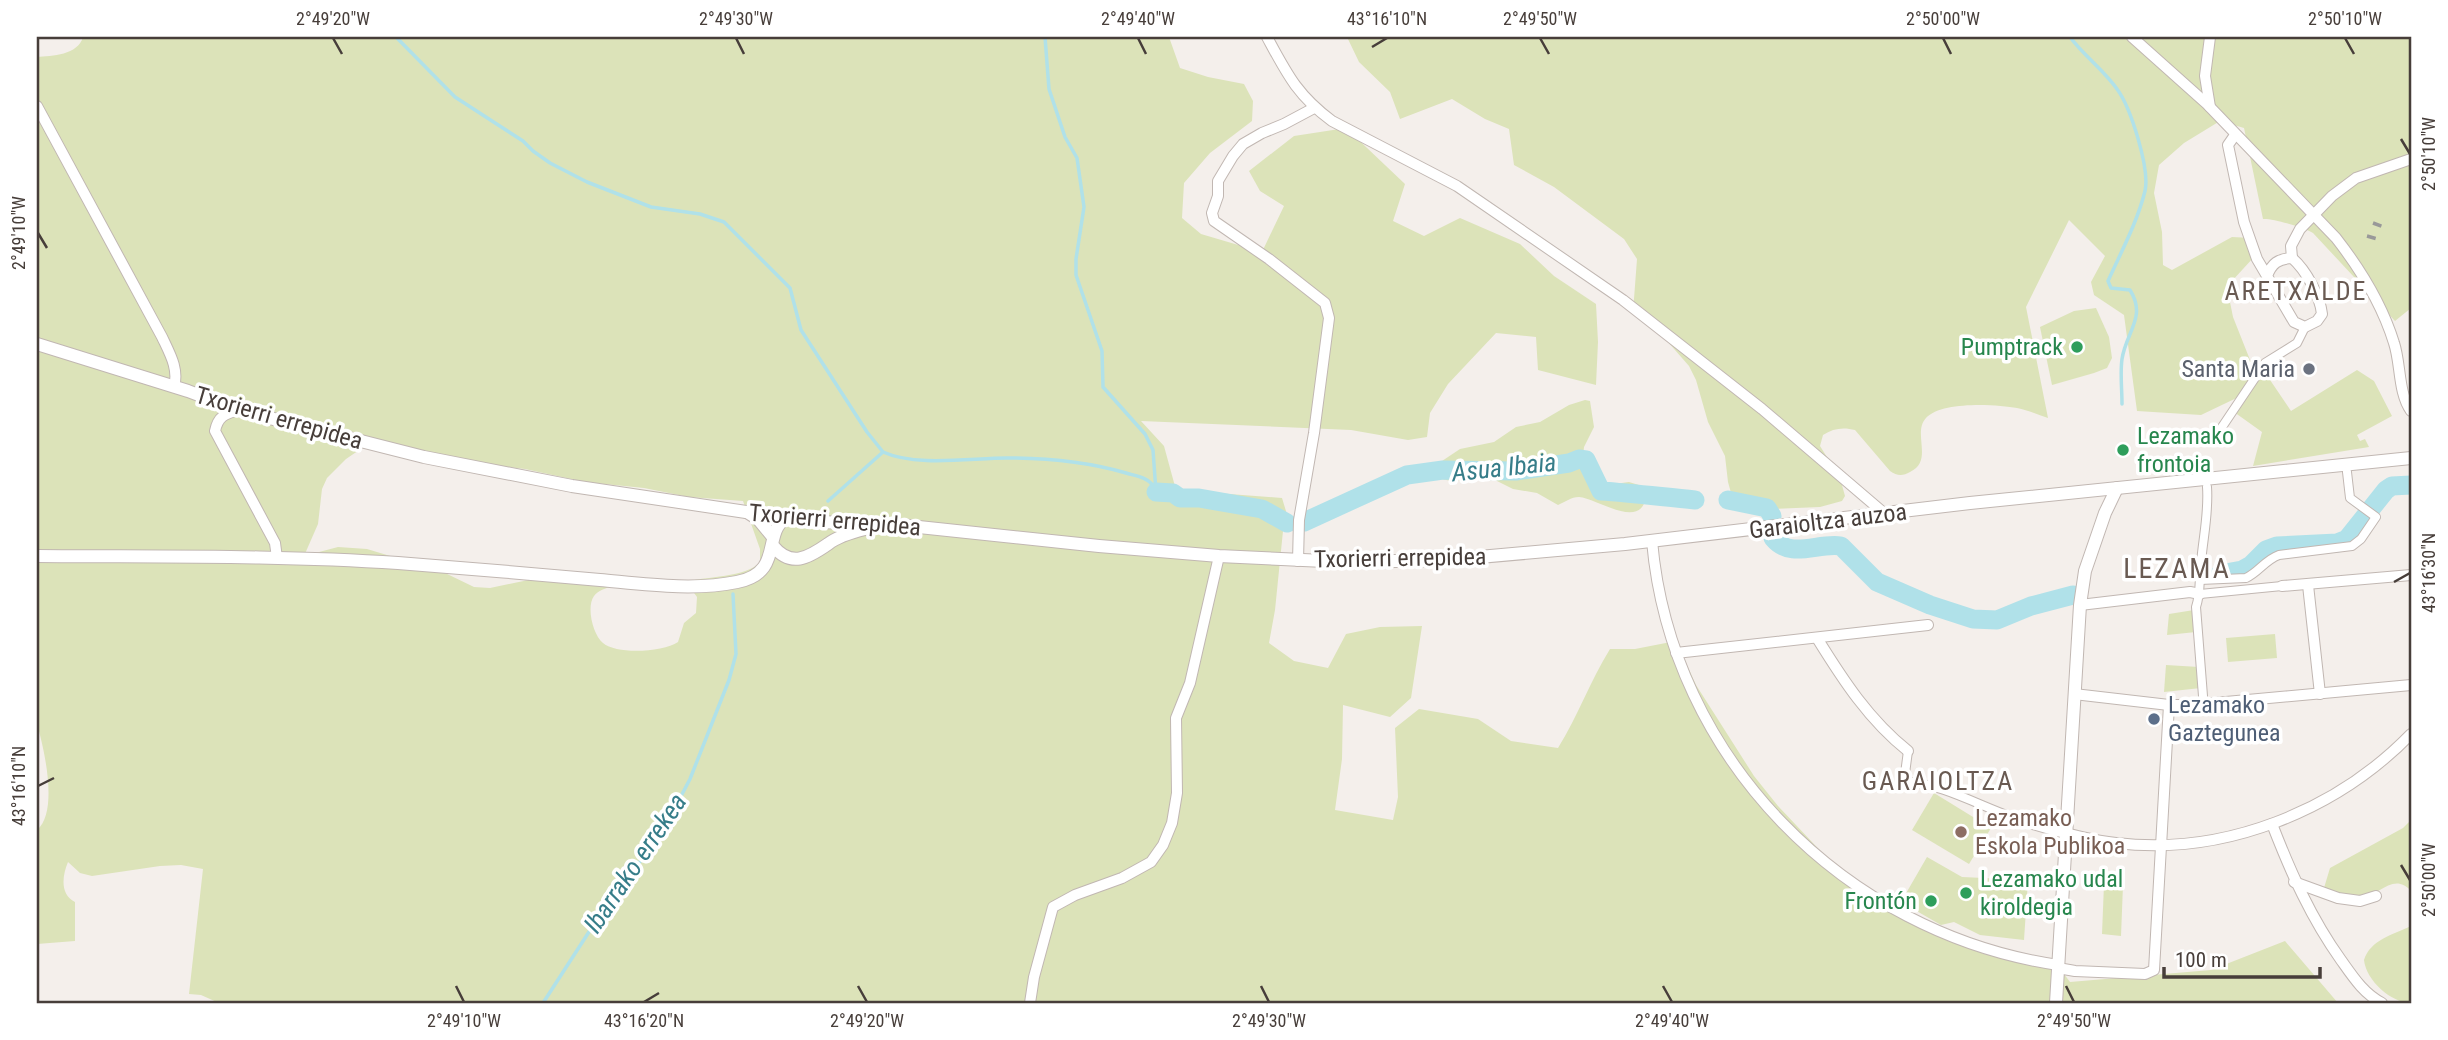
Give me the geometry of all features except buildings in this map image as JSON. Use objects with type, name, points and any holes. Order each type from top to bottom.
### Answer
[{"type":"street","points":[[1267,37],[1293,85],[1314,108],[1332,121],[1457,186],[1623,300],[1741,392],[1885,514]]},
{"type":"street","points":[[2132,37],[2210,107],[2349,254],[2378,303],[2394,343],[2405,401],[2411,411]]},
{"type":"street","points":[[2210,37],[2205,76],[2210,107]]},
{"type":"street","points":[[37,106],[174,361],[177,378],[174,387]]},
{"type":"street","points":[[1298,561],[1299,520],[1329,318],[1327,309],[1325,303],[1269,259],[1214,221],[1212,213],[1218,196],[1218,181],[1243,144],[1314,108]]},
{"type":"street","points":[[2235,135],[2228,145],[2244,222],[2267,276],[2294,322],[2305,327]]},
{"type":"street","points":[[2220,430],[2265,363],[2297,344],[2305,327],[2317,321],[2322,314],[2321,306],[2300,265],[2292,258],[2291,246],[2300,229],[2332,196],[2356,178],[2411,159]]},
{"type":"street","points":[[2267,276],[2271,265],[2281,259],[2292,258]]},
{"type":"street","name":"Txorierri errepidea","points":[[37,344],[238,410],[498,474],[746,512],[794,516],[819,522],[900,525],[1099,546],[1298,561],[1446,559],[1652,541]]},
{"type":"street","points":[[238,410],[222,415],[215,430],[275,543],[277,558]]},
{"type":"street","name":"Garaioltza auzoa","points":[[1652,541],[2117,488],[2411,458]]},
{"type":"street","points":[[2200,580],[2246,578],[2253,575],[2270,558],[2351,546],[2361,539],[2376,517],[2350,498],[2347,472]]},
{"type":"street","points":[[2203,696],[2196,607],[2200,594],[2209,504],[2207,487]]},
{"type":"street","points":[[2056,1003],[2080,605],[2085,570],[2117,488]]},
{"type":"street","points":[[746,512],[758,519],[781,555],[796,559],[814,554],[854,532],[877,525]]},
{"type":"street","points":[[37,555],[277,558],[395,563],[697,586],[734,583],[761,571],[770,559],[780,522],[794,516]]},
{"type":"street","points":[[819,522],[828,530],[828,544]]},
{"type":"street","points":[[1652,541],[1658,587],[1667,628],[1676,653],[1700,708],[1733,763],[1760,800],[1787,830],[1853,884],[1925,926],[1975,947],[2075,971],[2152,973],[2169,705]]},
{"type":"street","points":[[1030,1003],[1034,977],[1053,907],[1076,895],[1122,878],[1151,862],[1163,845],[1177,793],[1176,718],[1189,683],[1219,556]]},
{"type":"street","points":[[2080,605],[2190,592],[2200,594],[2411,575]]},
{"type":"street","points":[[2308,585],[2320,694]]},
{"type":"street","points":[[1676,653],[1928,625]]},
{"type":"street","points":[[1817,638],[1869,714],[1887,734],[1908,751],[1904,780],[1917,782],[2006,817],[2066,834],[2117,843],[2161,845],[2194,842],[2240,834],[2272,824],[2343,790],[2411,734]]},
{"type":"street","points":[[2074,694],[2169,705],[2411,685]]},
{"type":"street","points":[[2272,824],[2294,882],[2328,941],[2368,995],[2382,1003]]},
{"type":"street","points":[[2294,882],[2338,898],[2360,901],[2376,896]]},
{"type":"green space","points":[[83,37],[1169,37],[1180,68],[1244,84],[1253,101],[1252,121],[1210,153],[1184,183],[1182,218],[1201,234],[1262,252],[1284,206],[1260,191],[1249,171],[1294,136],[1346,128],[1405,184],[1393,221],[1424,236],[1460,218],[1520,244],[1554,276],[1596,304],[1596,385],[1538,370],[1536,337],[1496,333],[1448,384],[1430,413],[1427,437],[1408,440],[1351,430],[1141,421],[1164,446],[1176,490],[1282,498],[1289,521],[1283,531],[1269,643],[1294,661],[1328,668],[1346,634],[1380,627],[1422,626],[1411,698],[1390,717],[1343,705],[1342,759],[1335,810],[1393,820],[1398,797],[1395,728],[1419,709],[1478,719],[1511,741],[1558,748],[1610,649],[1635,649],[1676,641],[1696,685],[1754,776],[1778,806],[1846,878],[1911,922],[1984,954],[2055,962],[2070,982],[2211,970],[2285,941],[2338,1003],[219,1003],[201,995],[189,994],[203,869],[181,865],[160,866],[92,876],[80,873],[68,862],[64,885],[67,895],[75,902],[75,941],[37,944],[37,830],[44,821],[49,795],[46,763],[37,724],[37,57],[64,53],[76,48]],"holes":[[[374,440],[460,461],[525,469],[585,482],[644,488],[689,497],[743,501],[760,549],[760,562],[736,574],[686,582],[697,597],[696,613],[684,623],[678,642],[662,648],[629,651],[603,643],[594,628],[592,601],[598,592],[613,586],[609,574],[562,573],[490,588],[474,587],[443,572],[367,549],[338,547],[304,556],[318,524],[322,489],[327,478],[346,459]]]},
{"type":"green space","points":[[1347,37],[2411,37],[2411,308],[2395,321],[2313,233],[2289,224],[2263,219],[2244,128],[2220,121],[2184,143],[2159,165],[2154,193],[2162,232],[2163,265],[2172,270],[2232,237],[2252,238],[2254,257],[2232,281],[2228,292],[2233,317],[2256,375],[2266,374],[2291,411],[2357,370],[2374,381],[2392,416],[2357,435],[2360,441],[2365,439],[2369,447],[2253,466],[2262,432],[2234,412],[2247,393],[2201,415],[2137,411],[2124,315],[2094,295],[2091,282],[2105,256],[2069,220],[2026,307],[2048,418],[2021,409],[1996,405],[1956,406],[1933,413],[1922,424],[1921,461],[1917,467],[1902,475],[1890,471],[1855,430],[1835,430],[1823,435],[1820,446],[1840,478],[1845,496],[1842,501],[1820,507],[1772,509],[1766,505],[1733,500],[1725,456],[1708,422],[1696,380],[1689,366],[1668,342],[1633,312],[1637,259],[1624,239],[1554,187],[1514,165],[1509,129],[1485,119],[1452,99],[1400,119],[1390,92],[1359,62]]},
{"type":"green space","name":"Pumptrack","points":[[2096,308],[2109,337],[2112,358],[2107,368],[2052,385],[2040,327],[2074,311]]},
{"type":"green space","points":[[1590,401],[1594,427],[1584,447],[1583,457],[1590,462],[1600,486],[1629,482],[1642,486],[1646,497],[1641,509],[1625,512],[1579,497],[1558,505],[1537,493],[1513,489],[1491,478],[1451,481],[1427,476],[1436,465],[1460,449],[1494,442],[1516,427],[1540,422],[1569,405]]},
{"type":"green space","points":[[2194,610],[2196,632],[2167,635],[2169,614]]},
{"type":"green space","points":[[2275,634],[2277,658],[2228,662],[2226,638]]},
{"type":"green space","points":[[2166,665],[2199,667],[2201,688],[2164,692]]},
{"type":"green space","points":[[1934,793],[1991,828],[1969,864],[1912,830]]},
{"type":"green space","points":[[2411,820],[2411,891],[2405,886],[2392,884],[2356,901],[2341,902],[2321,898],[2330,868],[2403,828]]},
{"type":"green space","name":"Lezamako udal kiroldegia","points":[[1927,857],[1962,877],[2028,880],[2024,940],[1980,935],[1954,922],[1941,925],[1901,902]]},
{"type":"green space","points":[[2104,884],[2123,885],[2121,936],[2102,934]]},
{"type":"green space","points":[[2411,926],[2411,1003],[2396,999],[2381,989],[2369,975],[2364,960],[2371,947]]},
{"type":"waterway","points":[[396,37],[455,97],[523,141],[550,163],[587,182],[651,207],[700,214],[724,222],[790,288],[801,330],[867,432],[883,452]]},
{"type":"waterway","points":[[1045,37],[1049,89],[1065,137],[1077,158],[1084,207],[1076,275],[1102,351],[1103,387],[1145,434],[1153,450],[1156,492]]},
{"type":"waterway","points":[[2070,37],[2112,82],[2122,98],[2138,139],[2145,168],[2146,181],[2142,203],[2108,281],[2111,288],[2130,290],[2136,308],[2136,317],[2122,359],[2122,404]]},
{"type":"waterway","name":"Ibarrako errekea","points":[[828,501],[883,452],[896,457],[944,461],[1007,458],[1067,461],[1138,476],[1154,487]]},
{"type":"waterway","name":"Asua Ibaia","points":[[1304,522],[1407,475],[1443,470],[1516,471],[1579,459],[1586,460],[1601,491],[1695,500]]},
{"type":"waterway","name":"Asua Ibaia","points":[[2220,574],[2242,570],[2266,550],[2277,546],[2337,543],[2347,539],[2386,490],[2392,486],[2411,485]]},
{"type":"waterway","name":"Asua Ibaia","points":[[1156,492],[1173,493],[1180,498],[1199,498],[1262,509],[1287,523]]},
{"type":"waterway","name":"Asua Ibaia","points":[[1728,500],[1767,508],[1772,516]]},
{"type":"waterway","name":"Asua Ibaia","points":[[1773,538],[1788,548],[1796,549],[1841,546],[1877,582],[1930,605],[1973,619],[1997,620],[2031,606],[2073,595]]},
{"type":"waterway","name":"Ibarrako errekea","points":[[543,1003],[607,904],[660,836],[690,779],[729,680],[736,654],[733,594]]},
{"type":"railway","points":[[2373,223],[2386,228]]},
{"type":"railway","points":[[2367,236],[2381,240]]},
{"type":"place","name":"Pumptrack","points":[[2077,347]]},
{"type":"place","name":"Santa Maria","points":[[2309,369]]},
{"type":"place","name":"Lezamako frontoia","points":[[2123,450]]},
{"type":"place","name":"Lezamako Gaztegunea","points":[[2154,719]]},
{"type":"place","name":"Lezamako Eskola Publikoa","points":[[1961,832]]},
{"type":"place","name":"Lezamako udal kiroldegia","points":[[1966,893]]},
{"type":"place","name":"Frontón","points":[[1931,901]]},
{"type":"district","name":"ARETXALDE","points":[[2296,291]]},
{"type":"district","name":"LEZAMA","points":[[2177,568]]},
{"type":"district","name":"GARAIOLTZA","points":[[1938,781]]}]
